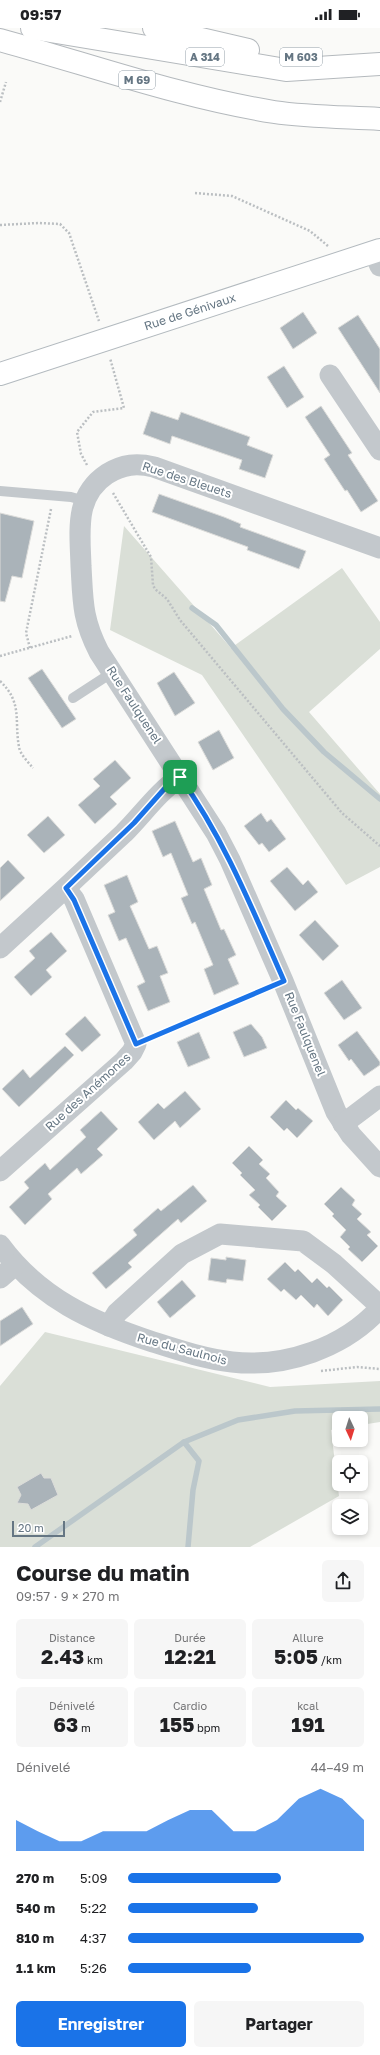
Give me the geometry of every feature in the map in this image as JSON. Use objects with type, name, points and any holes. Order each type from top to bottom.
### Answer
[{"type":"main road","name":"A 314","points":[[32,28],[286,70],[380,63]]},
{"type":"main road","name":"M 603","points":[[154,28],[272,55],[380,63]]},
{"type":"main road","name":"M 69","points":[[0,40],[153,85],[236,105],[276,112],[380,119]]},
{"type":"main road","name":"Rue de Génivaux","points":[[0,374],[104,338],[339,263],[378,256]]},
{"type":"street","points":[[330,375],[380,450]]},
{"type":"street","name":"Rue des Bleuets","points":[[88,632],[84,613],[79,529],[85,501],[88,492],[99,480],[124,466],[137,463],[154,467],[380,548]]},
{"type":"street","name":"Rue Faulquenel","points":[[88,632],[180,777],[199,804],[230,860],[284,981],[336,1112],[343,1124],[380,1167]]},
{"type":"street","points":[[0,948],[134,823],[166,787],[180,777]]},
{"type":"street","name":"Rue des Anémones","points":[[0,1171],[124,1061],[132,1052],[136,1044],[74,900],[66,888]]},
{"type":"street","points":[[343,1124],[380,1096]]},
{"type":"street","points":[[109,1326],[117,1314],[182,1254],[220,1234],[303,1241],[334,1264],[380,1307]]},
{"type":"street","name":"Rue du Saulnois","points":[[0,1245],[8,1272],[44,1291],[63,1304],[109,1326],[182,1351],[231,1362],[276,1361],[299,1357],[339,1341],[356,1330],[380,1307]]},
{"type":"lane","points":[[0,492],[71,497],[85,501]]},
{"type":"lane","points":[[73,698],[113,672]]},
{"type":"path","points":[[0,102],[6,82]]},
{"type":"path","points":[[195,192],[232,196],[310,231],[327,245],[339,263]]},
{"type":"path","points":[[0,225],[39,223],[60,224],[69,233],[104,338],[124,408],[93,412],[77,432],[81,454],[99,480],[109,488],[151,557],[152,580],[155,590],[167,599],[180,620],[342,813],[380,846]]},
{"type":"path","points":[[30,648],[26,633],[54,496]]},
{"type":"path","points":[[0,656],[88,632]]},
{"type":"path","points":[[0,681],[8,689],[17,708],[19,748],[32,768]]},
{"type":"path","points":[[136,1044],[284,981]]},
{"type":"path","points":[[299,1357],[305,1369],[312,1372],[357,1367],[380,1369]]},
{"type":"shaded area","points":[[124,526],[231,648],[342,568],[380,622],[380,649],[309,712],[380,794],[380,867],[346,885],[202,675],[110,630]]},
{"type":"shaded area","points":[[45,1332],[270,1387],[380,1381],[380,1422],[368,1424],[368,1411],[332,1411],[331,1430],[334,1455],[332,1455],[332,1491],[338,1491],[339,1496],[250,1547],[0,1547],[0,1386]]},
{"type":"building","points":[[303,312],[317,333],[293,349],[280,328]]},
{"type":"building","points":[[358,315],[380,349],[380,393],[338,328]]},
{"type":"building","points":[[284,366],[304,397],[287,408],[267,377]]},
{"type":"building","points":[[321,406],[352,453],[348,455],[378,501],[361,512],[324,459],[330,455],[305,417]]},
{"type":"building","points":[[151,411],[178,420],[181,412],[250,437],[247,445],[273,455],[265,478],[239,469],[242,460],[172,436],[170,444],[143,434]]},
{"type":"building","points":[[159,494],[224,517],[241,524],[240,527],[306,551],[299,569],[247,550],[248,547],[152,512]]},
{"type":"building","points":[[0,513],[34,521],[22,578],[12,576],[5,602],[0,601]]},
{"type":"building","points":[[42,669],[76,719],[62,728],[28,678]]},
{"type":"building","points":[[174,672],[195,703],[175,716],[157,683]]},
{"type":"building","points":[[219,730],[234,758],[213,770],[198,742]]},
{"type":"building","points":[[115,760],[131,778],[110,797],[117,804],[95,824],[78,805],[100,786],[93,779]]},
{"type":"building","points":[[261,813],[267,822],[271,819],[286,839],[269,852],[262,843],[259,845],[244,826]]},
{"type":"building","points":[[48,816],[65,835],[44,853],[27,835]]},
{"type":"building","points":[[175,821],[193,862],[201,858],[212,885],[204,889],[221,930],[224,929],[236,955],[228,959],[239,984],[214,995],[204,969],[213,965],[195,922],[192,924],[181,898],[188,895],[171,853],[163,857],[152,831]]},
{"type":"building","points":[[8,860],[25,878],[0,901],[0,868]]},
{"type":"building","points":[[287,867],[303,885],[308,880],[318,892],[295,911],[270,881]]},
{"type":"building","points":[[127,875],[138,902],[130,906],[149,949],[157,946],[168,973],[160,976],[170,1002],[148,1011],[137,986],[145,982],[126,938],[119,941],[108,915],[115,912],[104,885]]},
{"type":"building","points":[[315,920],[339,946],[323,961],[299,935]]},
{"type":"building","points":[[51,932],[67,951],[46,970],[52,977],[31,996],[14,977],[35,958],[29,951]]},
{"type":"building","points":[[342,980],[362,1008],[344,1020],[324,993]]},
{"type":"building","points":[[85,1016],[101,1035],[82,1052],[65,1034]]},
{"type":"building","points":[[251,1024],[262,1037],[267,1048],[244,1057],[233,1032]]},
{"type":"building","points":[[357,1031],[380,1062],[380,1065],[364,1076],[351,1059],[349,1061],[338,1045]]},
{"type":"building","points":[[199,1032],[210,1058],[188,1067],[177,1042]]},
{"type":"building","points":[[65,1046],[74,1055],[19,1107],[2,1089],[23,1069],[30,1078]]},
{"type":"building","points":[[185,1091],[201,1109],[180,1128],[175,1121],[154,1140],[138,1122],[158,1103],[164,1109]]},
{"type":"building","points":[[286,1100],[296,1110],[298,1108],[313,1121],[297,1138],[287,1128],[284,1131],[270,1117]]},
{"type":"building","points":[[101,1111],[118,1129],[97,1149],[103,1155],[81,1174],[77,1168],[48,1194],[52,1199],[25,1225],[9,1207],[29,1188],[24,1182],[45,1163],[50,1170],[86,1137],[80,1130]]},
{"type":"building","points":[[249,1146],[263,1160],[259,1164],[270,1174],[266,1178],[279,1192],[276,1196],[287,1206],[272,1221],[258,1207],[260,1205],[249,1195],[255,1190],[240,1175],[242,1173],[232,1163]]},
{"type":"building","points":[[193,1185],[207,1201],[181,1223],[178,1219],[128,1263],[132,1267],[106,1289],[92,1273],[137,1235],[133,1230],[158,1208],[161,1211]]},
{"type":"building","points":[[341,1187],[355,1200],[352,1205],[362,1214],[357,1219],[371,1232],[367,1235],[378,1246],[362,1262],[348,1249],[350,1247],[340,1237],[346,1230],[332,1216],[334,1214],[324,1204]]},
{"type":"building","points":[[226,1257],[246,1260],[243,1281],[227,1279],[226,1283],[208,1280],[211,1258],[226,1260]]},
{"type":"building","points":[[285,1262],[295,1272],[298,1269],[312,1283],[317,1278],[327,1288],[329,1286],[343,1300],[328,1316],[317,1304],[314,1308],[301,1295],[296,1300],[284,1289],[281,1292],[267,1279]]},
{"type":"building","points":[[182,1280],[196,1296],[170,1318],[157,1302]]},
{"type":"building","points":[[22,1307],[33,1324],[0,1346],[0,1321]]},
{"type":"building","points":[[41,1473],[44,1478],[51,1478],[58,1495],[31,1510],[28,1504],[17,1503],[21,1495],[17,1487]]},
{"type":"waterway","points":[[192,608],[216,625],[283,709],[324,752],[380,799]]},
{"type":"waterway","points":[[35,1547],[184,1442],[238,1420],[295,1411],[380,1409]]},
{"type":"waterway","points":[[184,1442],[199,1461],[193,1490],[188,1547]]},
{"type":"route","points":[[180,777],[195,798],[230,860],[284,981],[136,1044],[74,900],[66,888],[134,823],[166,787],[180,777]]}]
